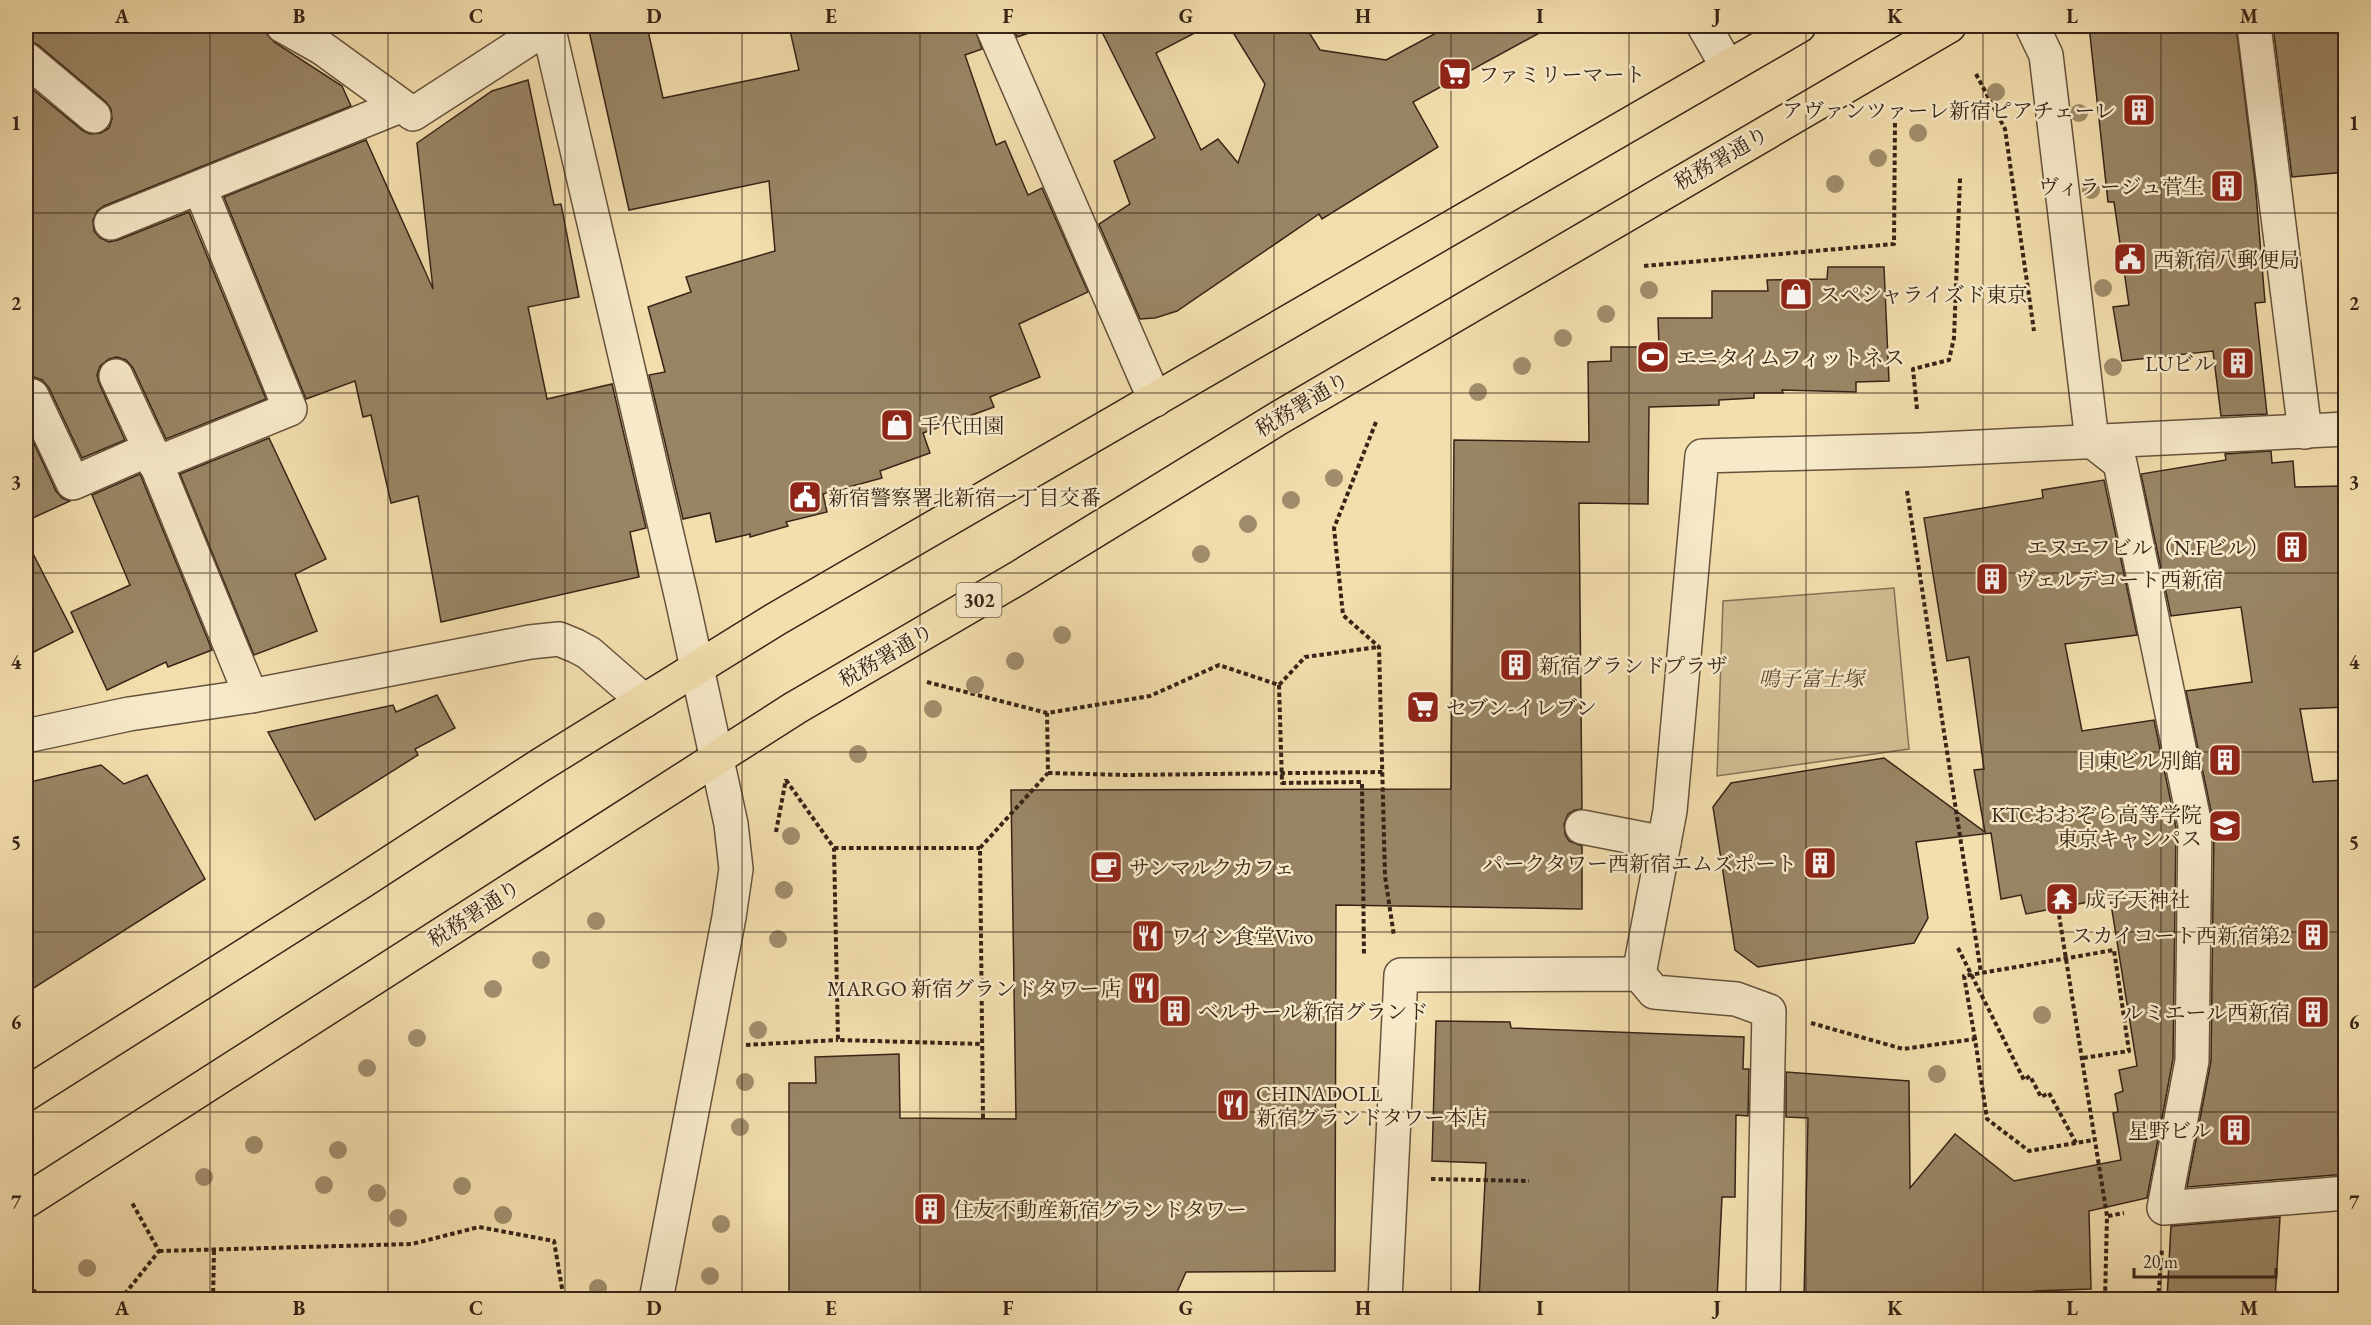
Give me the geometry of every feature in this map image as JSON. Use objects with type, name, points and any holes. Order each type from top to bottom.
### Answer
[{"type":"main road","points":[[26,1094],[776,619],[1799,26]]},
{"type":"main road","name":"税務署通り","points":[[26,1201],[795,708],[1018,578],[1277,419],[1949,26]]},
{"type":"street","points":[[283,26],[322,48],[413,114],[548,26],[697,668],[731,824],[736,869],[729,917],[656,1299]]},
{"type":"street","points":[[992,26],[1155,400]]},
{"type":"street","points":[[1704,26],[1727,66]]},
{"type":"street","points":[[2032,26],[2046,55],[2092,441],[2120,463],[2195,825],[2192,1061],[2164,1208],[2346,1193]]},
{"type":"street","points":[[2254,26],[2306,432]]},
{"type":"street","points":[[26,59],[94,116]]},
{"type":"street","points":[[111,223],[400,106]]},
{"type":"street","points":[[32,396],[72,483],[290,410],[200,188]]},
{"type":"street","points":[[116,376],[251,696]]},
{"type":"street","points":[[1639,974],[1670,810],[1702,456],[1910,450],[2346,429]]},
{"type":"street","points":[[26,736],[129,714],[251,696],[530,642],[559,639],[589,653],[644,701]]},
{"type":"street","points":[[1582,827],[1664,843]]},
{"type":"street","points":[[1385,1299],[1401,975],[1639,974]]},
{"type":"street","points":[[1639,974],[1654,992],[1736,999],[1770,1011],[1763,1299]]},
{"type":"path","points":[[1976,74],[2005,129],[2034,334]]},
{"type":"path","points":[[1644,266],[1894,244],[1895,121]]},
{"type":"path","points":[[1960,178],[1954,338],[1949,360],[1913,369],[1917,408],[1910,450],[1981,973]]},
{"type":"path","points":[[1917,408],[1928,407]]},
{"type":"path","points":[[1376,422],[1334,528],[1343,615],[1379,647],[1385,876],[1401,975],[1364,975],[1362,782],[1282,783],[1279,685],[1305,657],[1379,647]]},
{"type":"path","points":[[927,682],[1047,713],[1150,696],[1219,665],[1279,685]]},
{"type":"path","points":[[983,1118],[980,848],[1048,773],[1047,713]]},
{"type":"path","points":[[1048,773],[1128,775],[1384,772]]},
{"type":"path","points":[[786,779],[834,848],[838,1040]]},
{"type":"path","points":[[834,848],[980,848]]},
{"type":"path","points":[[2058,915],[2107,1216],[2105,1299]]},
{"type":"path","points":[[1958,948],[2024,1080],[2030,1076],[2041,1097],[2049,1093],[2076,1143]]},
{"type":"path","points":[[2083,1058],[2129,1051],[2114,950],[1964,976],[1987,1119],[2029,1151],[2094,1140]]},
{"type":"path","points":[[1770,1011],[1903,1049],[1975,1039]]},
{"type":"path","points":[[740,1045],[838,1040],[982,1044]]},
{"type":"path","points":[[1391,1179],[1529,1181]]},
{"type":"path","points":[[131,1202],[159,1251]]},
{"type":"path","points":[[2158,1299],[2164,1208]]},
{"type":"path","points":[[120,1299],[159,1251],[412,1244],[479,1227],[554,1241],[564,1299]]},
{"type":"path","points":[[213,1299],[214,1249]]},
{"type":"path","points":[[26,1277],[39,1299]]},
{"type":"green space","name":"鳴子富士塚","points":[[1894,588],[1909,749],[1717,776],[1723,601]]},
{"type":"building","points":[[26,26],[254,26],[266,33],[274,42],[342,86],[351,106],[104,206],[97,211],[93,220],[94,231],[100,238],[109,242],[189,212],[266,399],[166,439],[133,368],[126,360],[117,357],[109,359],[100,366],[97,375],[125,440],[82,458],[49,388],[42,380],[34,377],[26,379],[26,94],[31,88],[90,134],[101,133],[109,128],[112,119],[111,109],[106,102],[38,45],[26,39]]},
{"type":"building","points":[[588,26],[647,26],[663,98],[799,70],[789,26],[974,26],[982,49],[965,55],[996,145],[1005,141],[1028,195],[1042,188],[1088,292],[1019,324],[1040,377],[990,397],[994,407],[923,433],[930,453],[880,471],[882,478],[823,494],[827,512],[786,522],[788,526],[750,537],[750,534],[716,542],[710,513],[683,519],[649,375],[665,372],[648,307],[691,292],[686,277],[775,251],[769,181],[629,210]]},
{"type":"building","points":[[1012,26],[1031,26],[1032,32],[1017,37]]},
{"type":"building","points":[[1099,26],[1208,26],[1156,53],[1201,150],[1218,139],[1238,163],[1265,84],[1229,26],[1305,26],[1320,50],[1386,60],[1449,26],[1552,26],[1413,102],[1438,147],[1322,219],[1319,214],[1177,311],[1155,318],[1140,319],[1099,224],[1130,204],[1114,161],[1155,138]]},
{"type":"building","points":[[2089,26],[2236,26],[2255,181],[2265,302],[2255,303],[2267,414],[2221,416],[2213,351],[2122,361],[2113,307],[2129,305],[2114,202],[2108,202]]},
{"type":"building","points":[[2273,26],[2346,26],[2346,172],[2292,177]]},
{"type":"building","points":[[528,80],[554,205],[561,204],[579,297],[528,307],[547,399],[612,384],[646,528],[630,532],[639,577],[441,622],[418,496],[391,503],[371,415],[363,417],[355,381],[306,399],[224,197],[366,140],[433,289],[417,143],[492,91]]},
{"type":"building","points":[[1828,267],[1884,267],[1889,381],[1856,382],[1856,392],[1782,390],[1783,393],[1754,393],[1754,398],[1719,400],[1719,405],[1649,407],[1648,504],[1579,503],[1582,809],[1568,814],[1564,824],[1565,834],[1569,841],[1582,846],[1582,909],[1336,905],[1335,1271],[1186,1272],[1174,1299],[789,1299],[789,1083],[816,1083],[815,1057],[899,1054],[900,1118],[1016,1119],[1011,790],[1451,789],[1454,440],[1589,442],[1588,362],[1611,361],[1611,347],[1659,347],[1658,318],[1712,318],[1712,291],[1768,291],[1767,280],[1827,279]]},
{"type":"building","points":[[26,426],[56,491],[62,498],[70,501],[26,521]]},
{"type":"building","points":[[269,438],[326,559],[295,574],[317,631],[254,655],[180,474]]},
{"type":"building","points":[[2271,451],[2272,463],[2293,461],[2295,487],[2344,486],[2346,707],[2300,709],[2313,782],[2343,780],[2346,898],[2346,1174],[2187,1187],[2211,1061],[2214,825],[2186,691],[2252,682],[2241,607],[2171,616],[2141,474],[2226,460],[2225,454]]},
{"type":"building","points":[[140,474],[212,650],[168,667],[166,662],[107,690],[71,612],[130,585],[92,495]]},
{"type":"building","points":[[2104,480],[2137,635],[2065,644],[2082,731],[2154,720],[2176,827],[2173,1059],[2147,1198],[2089,1211],[2091,1289],[2034,1291],[2034,1299],[1804,1299],[1808,1118],[1786,1117],[1786,1072],[1909,1081],[1910,1188],[1955,1134],[2014,1181],[2121,1160],[2113,1113],[2118,1112],[2115,1094],[2123,1091],[2119,1070],[2137,1066],[2110,898],[2026,914],[2021,895],[2001,899],[1991,833],[1916,842],[1928,918],[1914,943],[1758,967],[1735,950],[1713,807],[1731,783],[1884,758],[1985,832],[1974,770],[1984,769],[1969,657],[1947,661],[1924,518],[2043,498],[2042,490]]},
{"type":"building","points":[[26,540],[73,632],[26,656]]},
{"type":"building","points":[[437,695],[455,728],[415,749],[418,755],[315,820],[268,732],[393,705],[396,712]]},
{"type":"building","points":[[101,765],[124,784],[147,775],[205,879],[26,993],[26,783]]},
{"type":"building","points":[[1436,1021],[1510,1022],[1511,1028],[1744,1037],[1743,1069],[1749,1069],[1748,1116],[1736,1115],[1735,1197],[1722,1197],[1717,1299],[1479,1299],[1486,1163],[1432,1161]]},
{"type":"building","points":[[2280,1217],[2275,1299],[2167,1299],[2171,1226]]},
{"type":"place","name":"ファミリーマート","points":[[1455,74]]},
{"type":"place","name":"アヴァンツァーレ新宿ピアチェーレ","points":[[2139,110]]},
{"type":"place","name":"ヴィラージュ菅生","points":[[2227,186]]},
{"type":"place","name":"西新宿八郵便局","points":[[2130,259]]},
{"type":"place","name":"スペシャライズド東京","points":[[1796,294]]},
{"type":"place","name":"エニタイムフィットネス","points":[[1653,357]]},
{"type":"place","name":"LUビル","points":[[2238,363]]},
{"type":"place","name":"千代田園","points":[[897,425]]},
{"type":"place","name":"新宿警察署北新宿一丁目交番","points":[[805,497]]},
{"type":"place","name":"エヌエフビル（N.Fビル）","points":[[2292,547]]},
{"type":"place","name":"ヴェルデコート西新宿","points":[[1992,579]]},
{"type":"place","name":"新宿グランドプラザ","points":[[1516,665]]},
{"type":"place","name":"セブン-イレブン","points":[[1423,707]]},
{"type":"place","name":"日東ビル別館","points":[[2225,760]]},
{"type":"place","name":"KTCおおぞら高等学院 東京キャンパス","points":[[2225,826]]},
{"type":"place","name":"パークタワー西新宿エムズポート","points":[[1820,863]]},
{"type":"place","name":"サンマルクカフェ","points":[[1106,867]]},
{"type":"place","name":"成子天神社","points":[[2062,899]]},
{"type":"place","name":"スカイコート西新宿第2","points":[[2313,935]]},
{"type":"place","name":"ワイン食堂Vivo","points":[[1148,936]]},
{"type":"place","name":"MARGO 新宿グランドタワー店","points":[[1144,988]]},
{"type":"place","name":"ベルサール新宿グランド","points":[[1175,1011]]},
{"type":"place","name":"ルミエール西新宿","points":[[2313,1012]]},
{"type":"place","name":"CHINADOLL 新宿グランドタワー本店","points":[[1233,1105]]},
{"type":"place","name":"星野ビル","points":[[2235,1130]]},
{"type":"place","name":"住友不動産新宿グランドタワー","points":[[930,1209]]}]
